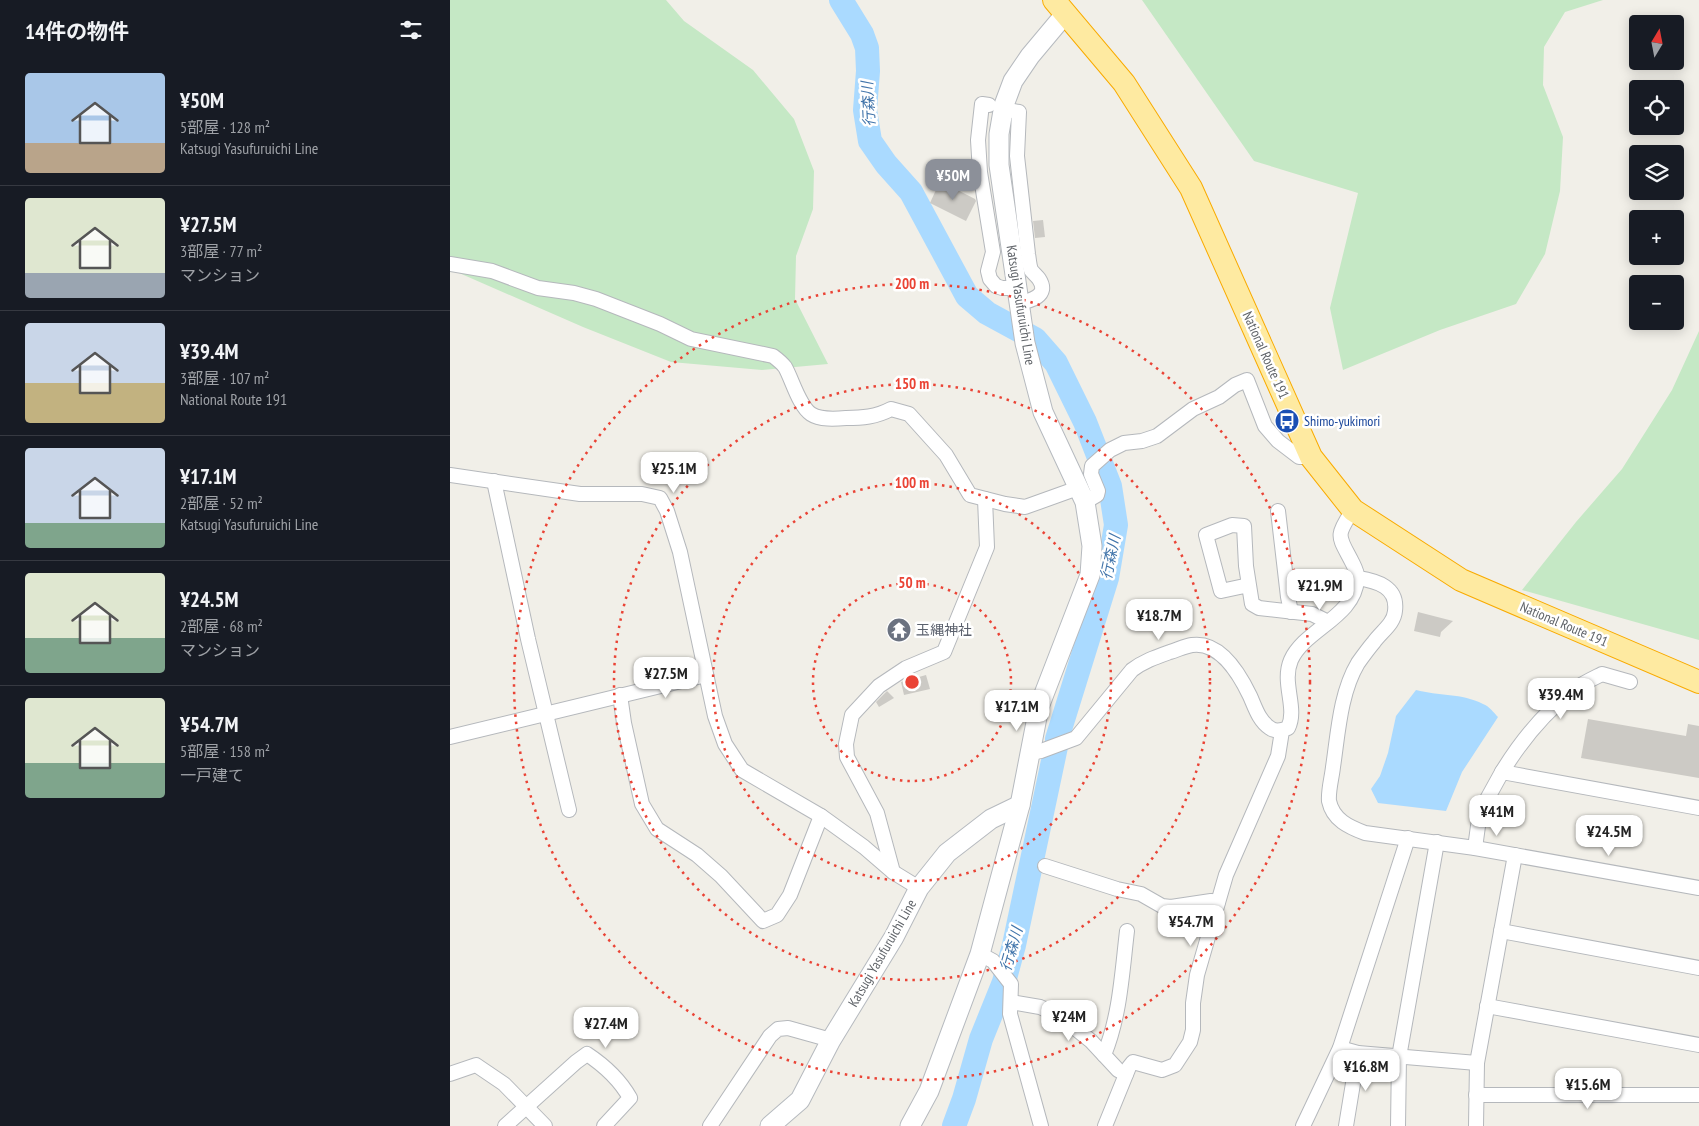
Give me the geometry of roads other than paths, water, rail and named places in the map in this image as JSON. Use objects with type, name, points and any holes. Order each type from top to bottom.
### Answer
[{"type":"highway","name":"National Route 191","points":[[1060,6],[1124,83],[1191,188],[1311,457],[1353,510],[1461,580],[1699,682]]},
{"type":"main road","name":"Katsugi Yasufuruichi Line","points":[[910,1126],[929,1091],[987,959],[1039,707],[1090,575],[1092,546],[1082,495],[1043,412],[1024,344],[999,165],[1000,134],[1004,105],[1013,80],[1060,6]]},
{"type":"main road","name":"Katsugi Yasufuruichi Line","points":[[770,1126],[800,1100],[831,1040],[894,937],[919,888],[947,853],[991,819],[1020,805]]},
{"type":"street","points":[[989,105],[982,104],[978,140],[980,172],[993,252],[988,271],[990,279],[996,286],[1018,299],[1032,301],[1039,296],[1041,281],[1031,269],[1028,254],[1017,156],[1020,112],[1013,111]]},
{"type":"street","points":[[450,264],[492,271],[538,288],[574,293],[596,299],[660,324],[691,339],[774,356],[784,365],[810,414],[833,419],[863,418],[877,416],[891,409],[908,414],[946,455],[970,495],[1005,504],[1025,507],[1082,495],[1097,495],[1098,491],[1091,474],[1092,466],[1110,450],[1124,443],[1142,441],[1157,436],[1193,409],[1219,397],[1235,385],[1247,380],[1266,426],[1278,442],[1299,457],[1311,457]]},
{"type":"street","points":[[450,475],[580,494],[642,494],[660,498],[667,510],[680,552],[715,716],[725,744],[742,770],[821,816],[864,847],[893,872],[919,888]]},
{"type":"street","points":[[494,481],[528,639],[568,810]]},
{"type":"street","points":[[893,872],[877,813],[847,757],[846,744],[852,715],[879,686],[906,668],[944,652],[987,547],[985,499]]},
{"type":"street","points":[[1278,510],[1291,612]]},
{"type":"street","points":[[1030,753],[1041,751],[1076,738],[1132,670],[1144,662],[1192,644],[1203,645],[1213,649],[1228,661],[1240,679],[1261,720],[1271,730],[1288,728],[1292,721],[1287,680],[1291,661],[1301,644],[1340,613],[1352,595],[1358,578],[1354,566],[1342,545],[1340,535],[1341,527],[1353,510]]},
{"type":"street","points":[[1249,585],[1221,591],[1206,535],[1232,525],[1244,526],[1246,566],[1249,585],[1252,604],[1259,608],[1312,614],[1328,622]]},
{"type":"street","points":[[1358,578],[1374,580],[1388,588],[1395,600],[1395,612],[1390,623],[1357,665],[1346,694],[1339,729],[1330,801],[1337,817],[1349,827],[1364,832],[1475,848],[1699,888]]},
{"type":"street","points":[[1475,848],[1478,826],[1486,801],[1502,772],[1523,741],[1544,716],[1573,690],[1602,674],[1630,682]]},
{"type":"street","points":[[450,736],[706,675]]},
{"type":"street","points":[[620,695],[642,804],[657,829],[697,855],[763,921],[777,915],[790,896],[821,816]]},
{"type":"street","points":[[1104,1126],[1128,1067],[1133,1062],[1162,1070],[1175,1065],[1190,1042],[1193,1030],[1193,1003],[1197,975],[1218,902],[1226,875],[1278,756],[1282,730]]},
{"type":"street","points":[[1502,772],[1699,808]]},
{"type":"street","points":[[1303,1126],[1340,1048],[1408,838]]},
{"type":"street","points":[[1398,1126],[1399,1057],[1437,842]]},
{"type":"street","points":[[1476,1126],[1477,1063],[1514,855]]},
{"type":"street","points":[[1045,866],[1118,889],[1141,894],[1162,906],[1171,907],[1211,901],[1218,902]]},
{"type":"street","points":[[1104,1055],[1111,1038],[1120,994],[1126,931]]},
{"type":"street","points":[[1501,931],[1699,968]]},
{"type":"street","points":[[987,959],[1011,984],[1010,1014],[1041,1126]]},
{"type":"street","points":[[1010,1002],[1040,1007],[1060,1016],[1091,1041],[1118,1070],[1126,1074]]},
{"type":"street","points":[[1487,1006],[1699,1044]]},
{"type":"street","points":[[710,1126],[770,1036],[778,1029],[788,1028],[831,1040]]},
{"type":"street","points":[[1340,1048],[1358,1053],[1477,1063]]},
{"type":"street","points":[[1346,1126],[1358,1053]]},
{"type":"street","points":[[505,1126],[587,1054],[601,1063],[622,1084],[630,1098],[604,1126]]},
{"type":"street","points":[[450,1074],[476,1065],[504,1084],[545,1126]]},
{"type":"street","points":[[1476,1095],[1699,1095]]},
{"type":"water","points":[[1416,690],[1475,700],[1487,706],[1498,717],[1462,772],[1446,811],[1378,803],[1371,789],[1380,776],[1388,753],[1396,716]]},
{"type":"waterway","name":"行森川","points":[[841,0],[862,34],[867,48],[868,71],[865,110],[870,141],[886,164],[911,192],[967,296],[987,313],[1035,339],[1056,363],[1085,422],[1110,486],[1116,525],[1107,578],[1057,739],[1014,945],[1004,982],[981,1039],[964,1099],[954,1126]]},
{"type":"place","name":"Shimo-yukimori","points":[[1287,421]]},
{"type":"place","name":"玉縄神社","points":[[899,630]]}]
